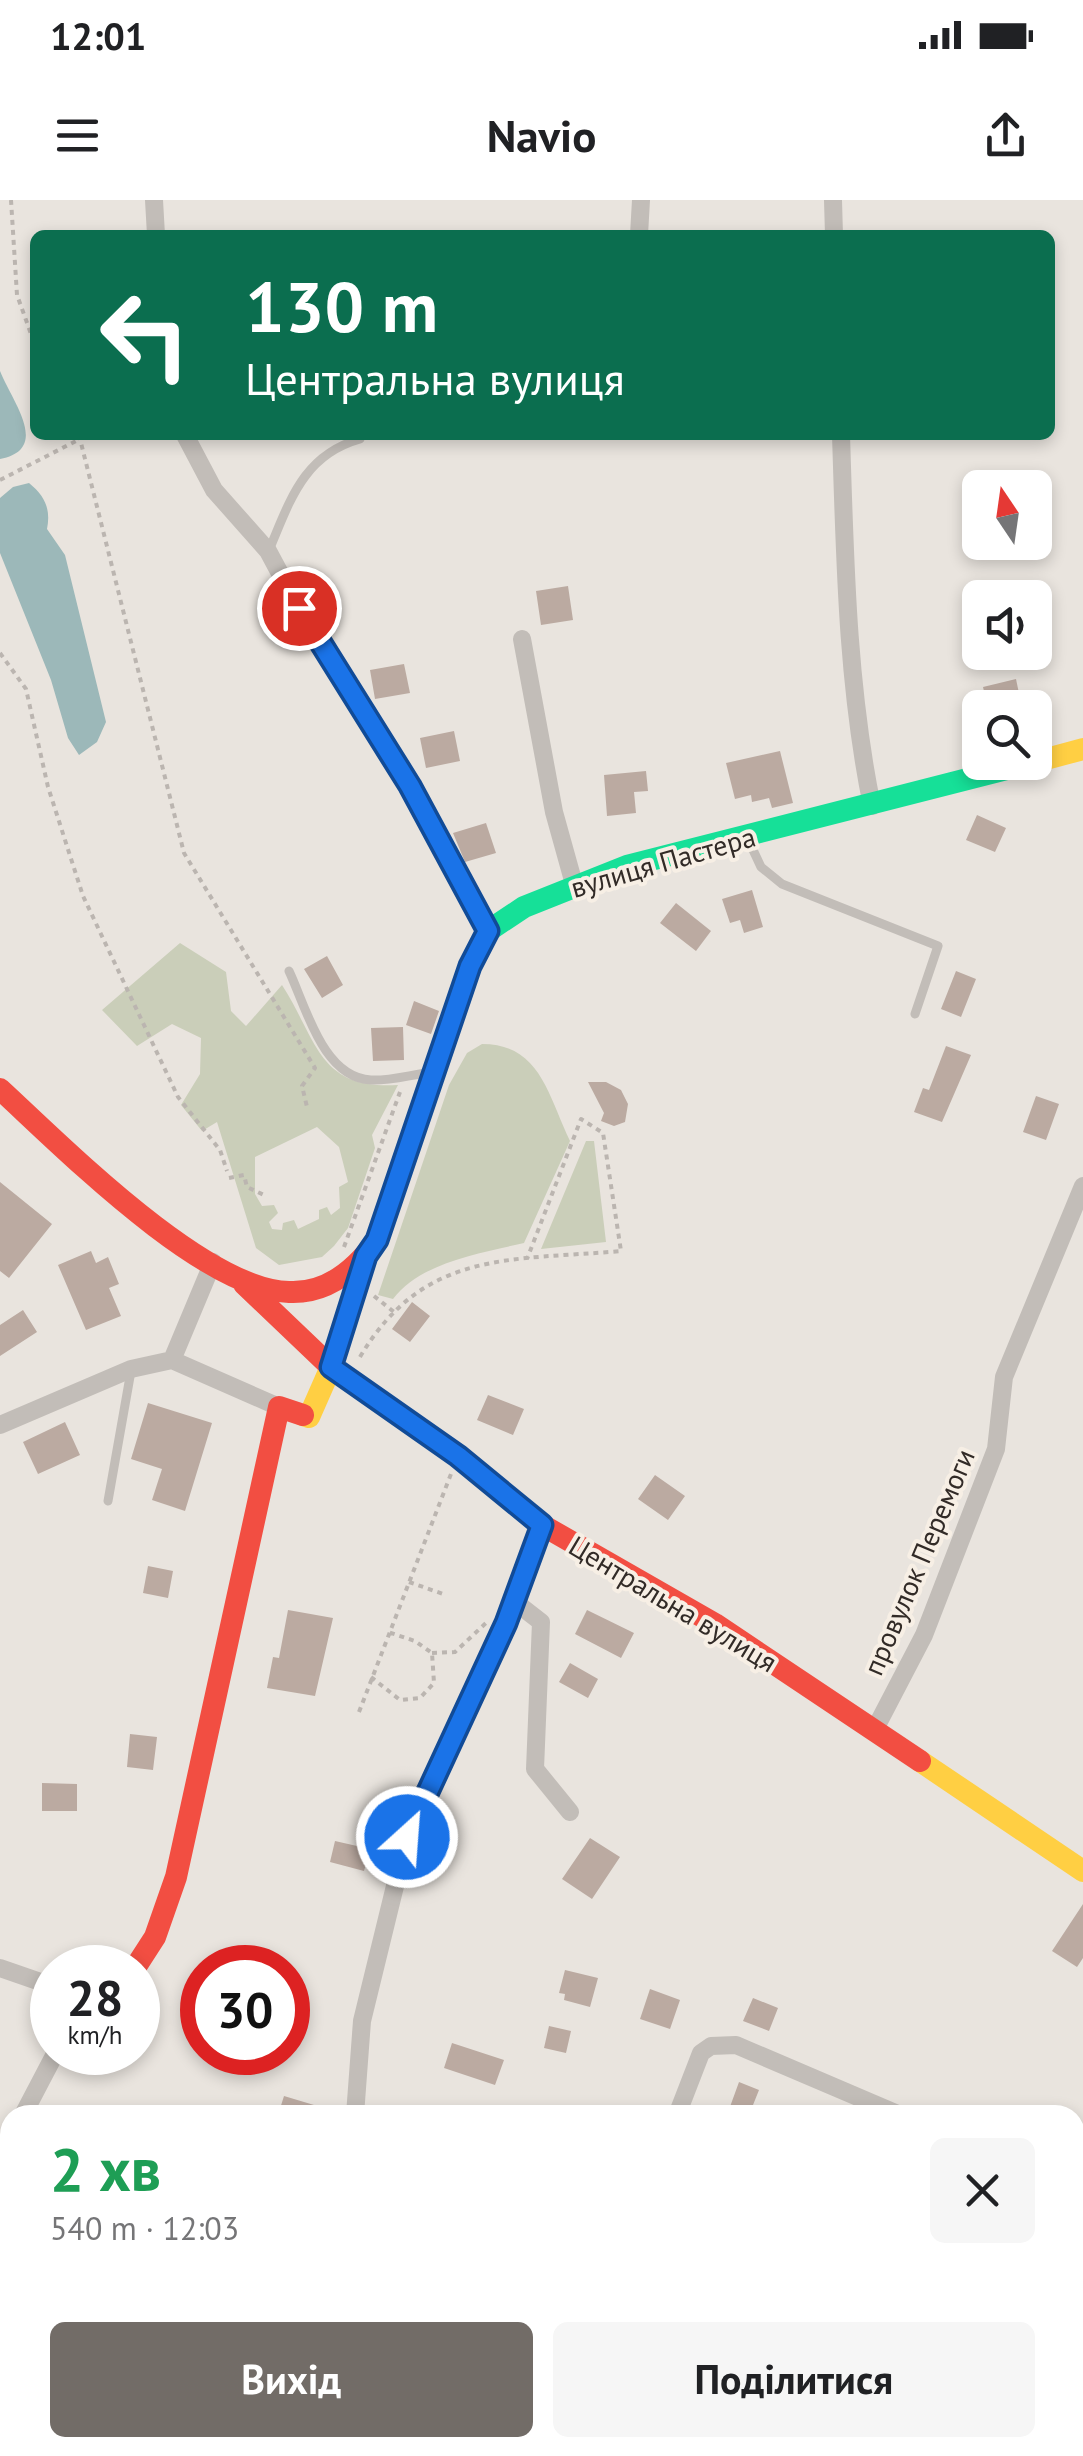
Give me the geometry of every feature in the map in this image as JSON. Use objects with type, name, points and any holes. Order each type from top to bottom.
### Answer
[{"type":"street","points":[[154,200],[156,230]]},
{"type":"street","points":[[639,230],[641,200]]},
{"type":"street","points":[[832,200],[834,230]]},
{"type":"street","points":[[0,1089],[91,1172],[234,1275],[273,1291],[295,1294],[335,1283],[366,1256],[377,1240],[470,966],[488,931],[410,786],[314,637],[268,551],[214,490],[189,440]]},
{"type":"street","points":[[841,440],[848,624],[860,746],[872,806]]},
{"type":"street","points":[[522,639],[554,812],[574,884]]},
{"type":"street","name":"вулиця Пастера","points":[[1052,758],[1083,750]]},
{"type":"street","name":"вулиця Пастера","points":[[488,931],[524,906],[627,866],[968,780]]},
{"type":"street","name":"провулок Перемоги","points":[[874,1731],[924,1636],[989,1468],[996,1449],[1004,1377],[1083,1186]]},
{"type":"street","points":[[0,1425],[131,1369],[172,1360],[279,1408],[309,1416],[331,1367],[366,1256]]},
{"type":"street","points":[[172,1360],[213,1262]]},
{"type":"street","name":"Центральна вулиця","points":[[234,1275],[331,1367],[458,1456],[542,1525],[715,1624],[1083,1871]]},
{"type":"street","points":[[150,1945],[176,1877],[263,1465],[279,1408]]},
{"type":"street","points":[[356,2105],[362,2020],[407,1837],[514,1601],[542,1525]]},
{"type":"street","points":[[514,1601],[541,1622],[534,1769],[570,1812]]},
{"type":"street","points":[[0,1968],[30,1978]]},
{"type":"street","points":[[680,2105],[701,2054],[724,2044],[755,2052],[877,2105]]},
{"type":"street","points":[[27,2105],[44,2075]]},
{"type":"lane","points":[[268,551],[302,474],[337,446],[357,440]]},
{"type":"lane","points":[[747,837],[761,868],[782,884],[938,946],[915,1014]]},
{"type":"lane","points":[[289,971],[336,1064],[350,1076],[368,1080],[436,1072]]},
{"type":"lane","points":[[108,1501],[131,1369]]},
{"type":"path","points":[[11,200],[17,295],[30,331]]},
{"type":"path","points":[[0,480],[74,440]]},
{"type":"path","points":[[81,440],[184,854],[315,1068],[302,1086],[307,1108]]},
{"type":"path","points":[[0,653],[26,688],[48,787],[97,929],[178,1097],[220,1150],[227,1171]]},
{"type":"path","points":[[342,1250],[408,1074]]},
{"type":"path","points":[[360,1357],[394,1313],[426,1283],[469,1266],[620,1251],[603,1133],[581,1119],[527,1260]]},
{"type":"path","points":[[229,1178],[244,1175],[247,1187],[266,1196]]},
{"type":"path","points":[[374,1296],[394,1313]]},
{"type":"path","points":[[359,1712],[458,1456]]},
{"type":"path","points":[[409,1582],[446,1595]]},
{"type":"path","points":[[388,1632],[415,1641],[432,1653],[455,1652],[492,1618]]},
{"type":"path","points":[[371,1677],[400,1700],[420,1698],[437,1673],[432,1653]]},
{"type":"green space","points":[[180,943],[226,972],[231,1011],[246,1026],[282,985],[313,1043],[336,1070],[351,1079],[398,1085],[372,1135],[375,1148],[348,1228],[334,1246],[322,1257],[279,1265],[256,1248],[217,1122],[202,1131],[181,1105],[200,1074],[201,1038],[172,1024],[137,1046],[102,1010]],"holes":[[[317,1127],[339,1147],[348,1182],[339,1187],[340,1208],[331,1215],[327,1207],[319,1210],[319,1219],[298,1229],[294,1220],[283,1223],[282,1230],[272,1229],[269,1222],[278,1213],[274,1205],[262,1206],[255,1194],[255,1157]]]},
{"type":"green space","points":[[482,1044],[502,1046],[530,1063],[548,1090],[570,1141],[524,1243],[435,1268],[405,1286],[393,1299],[378,1295],[449,1085],[467,1053]]},
{"type":"green space","points":[[586,1141],[594,1141],[606,1242],[541,1249]]},
{"type":"water","points":[[0,371],[26,435],[15,454],[0,459]]},
{"type":"water","points":[[29,483],[46,503],[47,529],[65,555],[106,722],[97,742],[79,755],[68,738],[51,680],[0,553],[0,498],[13,487]]},
{"type":"building","points":[[568,586],[573,620],[541,625],[536,591]]},
{"type":"building","points":[[404,664],[410,693],[375,699],[370,670]]},
{"type":"building","points":[[1016,679],[1018,690],[984,690],[983,687]]},
{"type":"building","points":[[454,731],[460,761],[426,768],[420,738]]},
{"type":"building","points":[[780,751],[793,803],[772,808],[769,798],[752,802],[751,795],[735,799],[726,763]]},
{"type":"building","points":[[646,771],[648,791],[634,792],[636,813],[607,816],[604,775]]},
{"type":"building","points":[[977,815],[1006,828],[995,852],[966,840]]},
{"type":"building","points":[[486,823],[496,853],[465,862],[453,833]]},
{"type":"building","points":[[752,890],[763,927],[744,933],[740,920],[730,923],[722,899]]},
{"type":"building","points":[[676,903],[711,931],[696,951],[660,923]]},
{"type":"building","points":[[327,956],[343,985],[322,998],[304,969]]},
{"type":"building","points":[[956,971],[976,979],[961,1017],[941,1009]]},
{"type":"building","points":[[414,1001],[439,1011],[431,1034],[406,1025]]},
{"type":"building","points":[[403,1027],[404,1060],[373,1061],[371,1028]]},
{"type":"building","points":[[946,1046],[971,1055],[942,1122],[914,1112],[923,1088],[929,1090]]},
{"type":"building","points":[[588,1082],[606,1082],[621,1090],[628,1104],[625,1122],[614,1126],[601,1121],[604,1113]]},
{"type":"building","points":[[1036,1096],[1059,1104],[1046,1140],[1023,1132]]},
{"type":"building","points":[[0,1182],[52,1224],[9,1278],[0,1271]]},
{"type":"building","points":[[91,1251],[96,1263],[108,1257],[119,1284],[109,1288],[121,1316],[86,1330],[58,1265]]},
{"type":"building","points":[[412,1302],[430,1316],[410,1342],[392,1329]]},
{"type":"building","points":[[23,1310],[37,1332],[0,1356],[0,1325]]},
{"type":"building","points":[[488,1395],[524,1409],[513,1435],[477,1420]]},
{"type":"building","points":[[148,1403],[212,1423],[185,1511],[152,1500],[162,1469],[131,1459]]},
{"type":"building","points":[[65,1422],[80,1455],[38,1474],[23,1442]]},
{"type":"building","points":[[655,1475],[685,1496],[668,1520],[638,1499]]},
{"type":"building","points":[[148,1566],[173,1571],[168,1598],[143,1593]]},
{"type":"building","points":[[288,1610],[333,1618],[315,1696],[267,1688],[273,1657],[279,1658]]},
{"type":"building","points":[[587,1610],[634,1633],[621,1658],[575,1634]]},
{"type":"building","points":[[570,1663],[598,1679],[588,1698],[559,1682]]},
{"type":"building","points":[[130,1734],[157,1737],[153,1770],[127,1767]]},
{"type":"building","points":[[42,1783],[77,1784],[77,1811],[42,1811]]},
{"type":"building","points":[[590,1838],[620,1857],[592,1899],[562,1879]]},
{"type":"building","points":[[335,1841],[370,1849],[364,1871],[330,1862]]},
{"type":"building","points":[[1083,1904],[1083,1958],[1077,1967],[1052,1951]]},
{"type":"building","points":[[565,1970],[598,1978],[590,2007],[564,2000],[565,1994],[559,1993]]},
{"type":"building","points":[[650,1989],[680,2000],[670,2029],[640,2019]]},
{"type":"building","points":[[753,1998],[778,2008],[769,2031],[743,2021]]},
{"type":"building","points":[[549,2026],[571,2031],[566,2053],[544,2048]]},
{"type":"building","points":[[452,2043],[504,2060],[495,2085],[444,2068]]},
{"type":"building","points":[[739,2082],[759,2090],[753,2105],[731,2105]]},
{"type":"building","points":[[284,2096],[314,2105],[281,2105]]},
{"type":"traffic: fast","points":[[417,1122],[470,967],[488,931],[524,907],[627,866],[964,780]]},
{"type":"traffic: slow","points":[[1052,757],[1083,749]]},
{"type":"traffic: slow","points":[[303,1415],[309,1417],[331,1367],[366,1258]]},
{"type":"traffic: slow","points":[[920,1761],[1083,1871]]},
{"type":"traffic: jam","points":[[0,1089],[136,1212],[177,1242],[217,1268],[255,1285],[289,1292],[316,1289],[340,1278],[377,1240],[417,1122]]},
{"type":"traffic: jam","points":[[244,1284],[331,1367],[458,1455],[542,1525],[715,1624],[920,1761]]},
{"type":"traffic: jam","points":[[150,1945],[176,1877],[279,1407],[303,1415]]},
{"type":"route","points":[[299,608],[359,711],[410,786],[488,931],[470,966],[451,1032],[377,1240],[366,1256],[331,1367],[458,1456],[542,1525],[506,1623],[407,1837]]}]
